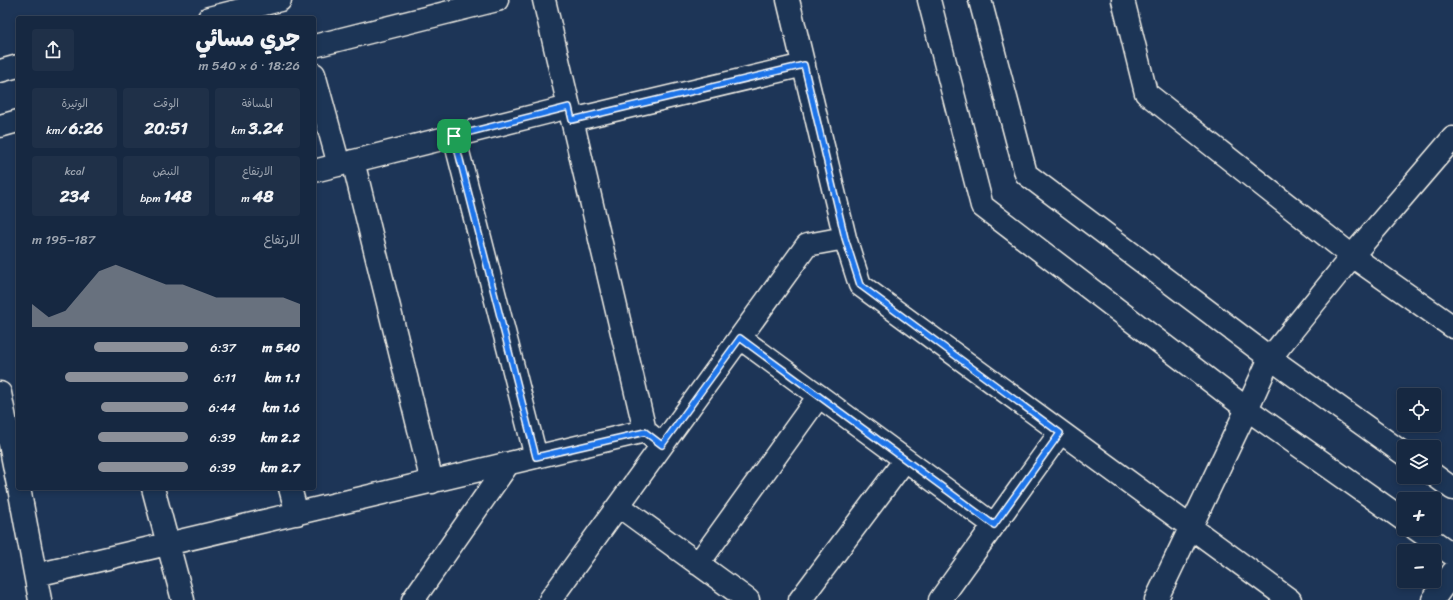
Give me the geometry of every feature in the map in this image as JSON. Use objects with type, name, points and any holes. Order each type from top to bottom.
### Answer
[{"type":"street","points":[[316,45],[497,0]]},
{"type":"street","points":[[544,0],[645,432],[662,445]]},
{"type":"street","points":[[788,0],[845,238],[860,285],[1060,433],[1290,600]]},
{"type":"street","points":[[929,0],[982,206],[1247,409],[1397,515]]},
{"type":"street","points":[[980,0],[1026,174],[1270,358],[1397,449]]},
{"type":"street","points":[[1123,0],[1146,93],[1352,256],[1453,327]]},
{"type":"street","points":[[216,16],[274,1]]},
{"type":"street","points":[[316,170],[454,136],[804,65]]},
{"type":"street","points":[[0,71],[16,67]]},
{"type":"street","points":[[316,80],[346,163],[432,482]]},
{"type":"street","points":[[0,126],[16,122]]},
{"type":"street","points":[[454,136],[536,457]]},
{"type":"street","points":[[1156,600],[1270,358],[1352,256],[1453,138]]},
{"type":"street","points":[[558,597],[662,445],[807,245],[845,238]]},
{"type":"street","points":[[740,338],[994,525]]},
{"type":"street","points":[[0,393],[16,477]]},
{"type":"street","points":[[698,564],[819,396]]},
{"type":"street","points":[[36,575],[645,432]]},
{"type":"street","points":[[940,600],[1060,433]]},
{"type":"street","points":[[800,600],[906,460]]},
{"type":"street","points":[[413,600],[508,464]]},
{"type":"street","points":[[1441,481],[1453,489]]},
{"type":"street","points":[[19,490],[40,600]]},
{"type":"street","points":[[154,490],[183,600]]},
{"type":"street","points":[[291,490],[297,514]]},
{"type":"street","points":[[619,506],[748,600]]},
{"type":"street","points":[[1426,536],[1453,555]]},
{"type":"street","points":[[1433,600],[1453,572]]},
{"type":"route","points":[[804,65],[845,238],[860,285],[1060,433],[994,525],[740,338],[662,445],[645,432],[536,457],[454,136],[569,107],[572,120],[804,65]]}]
